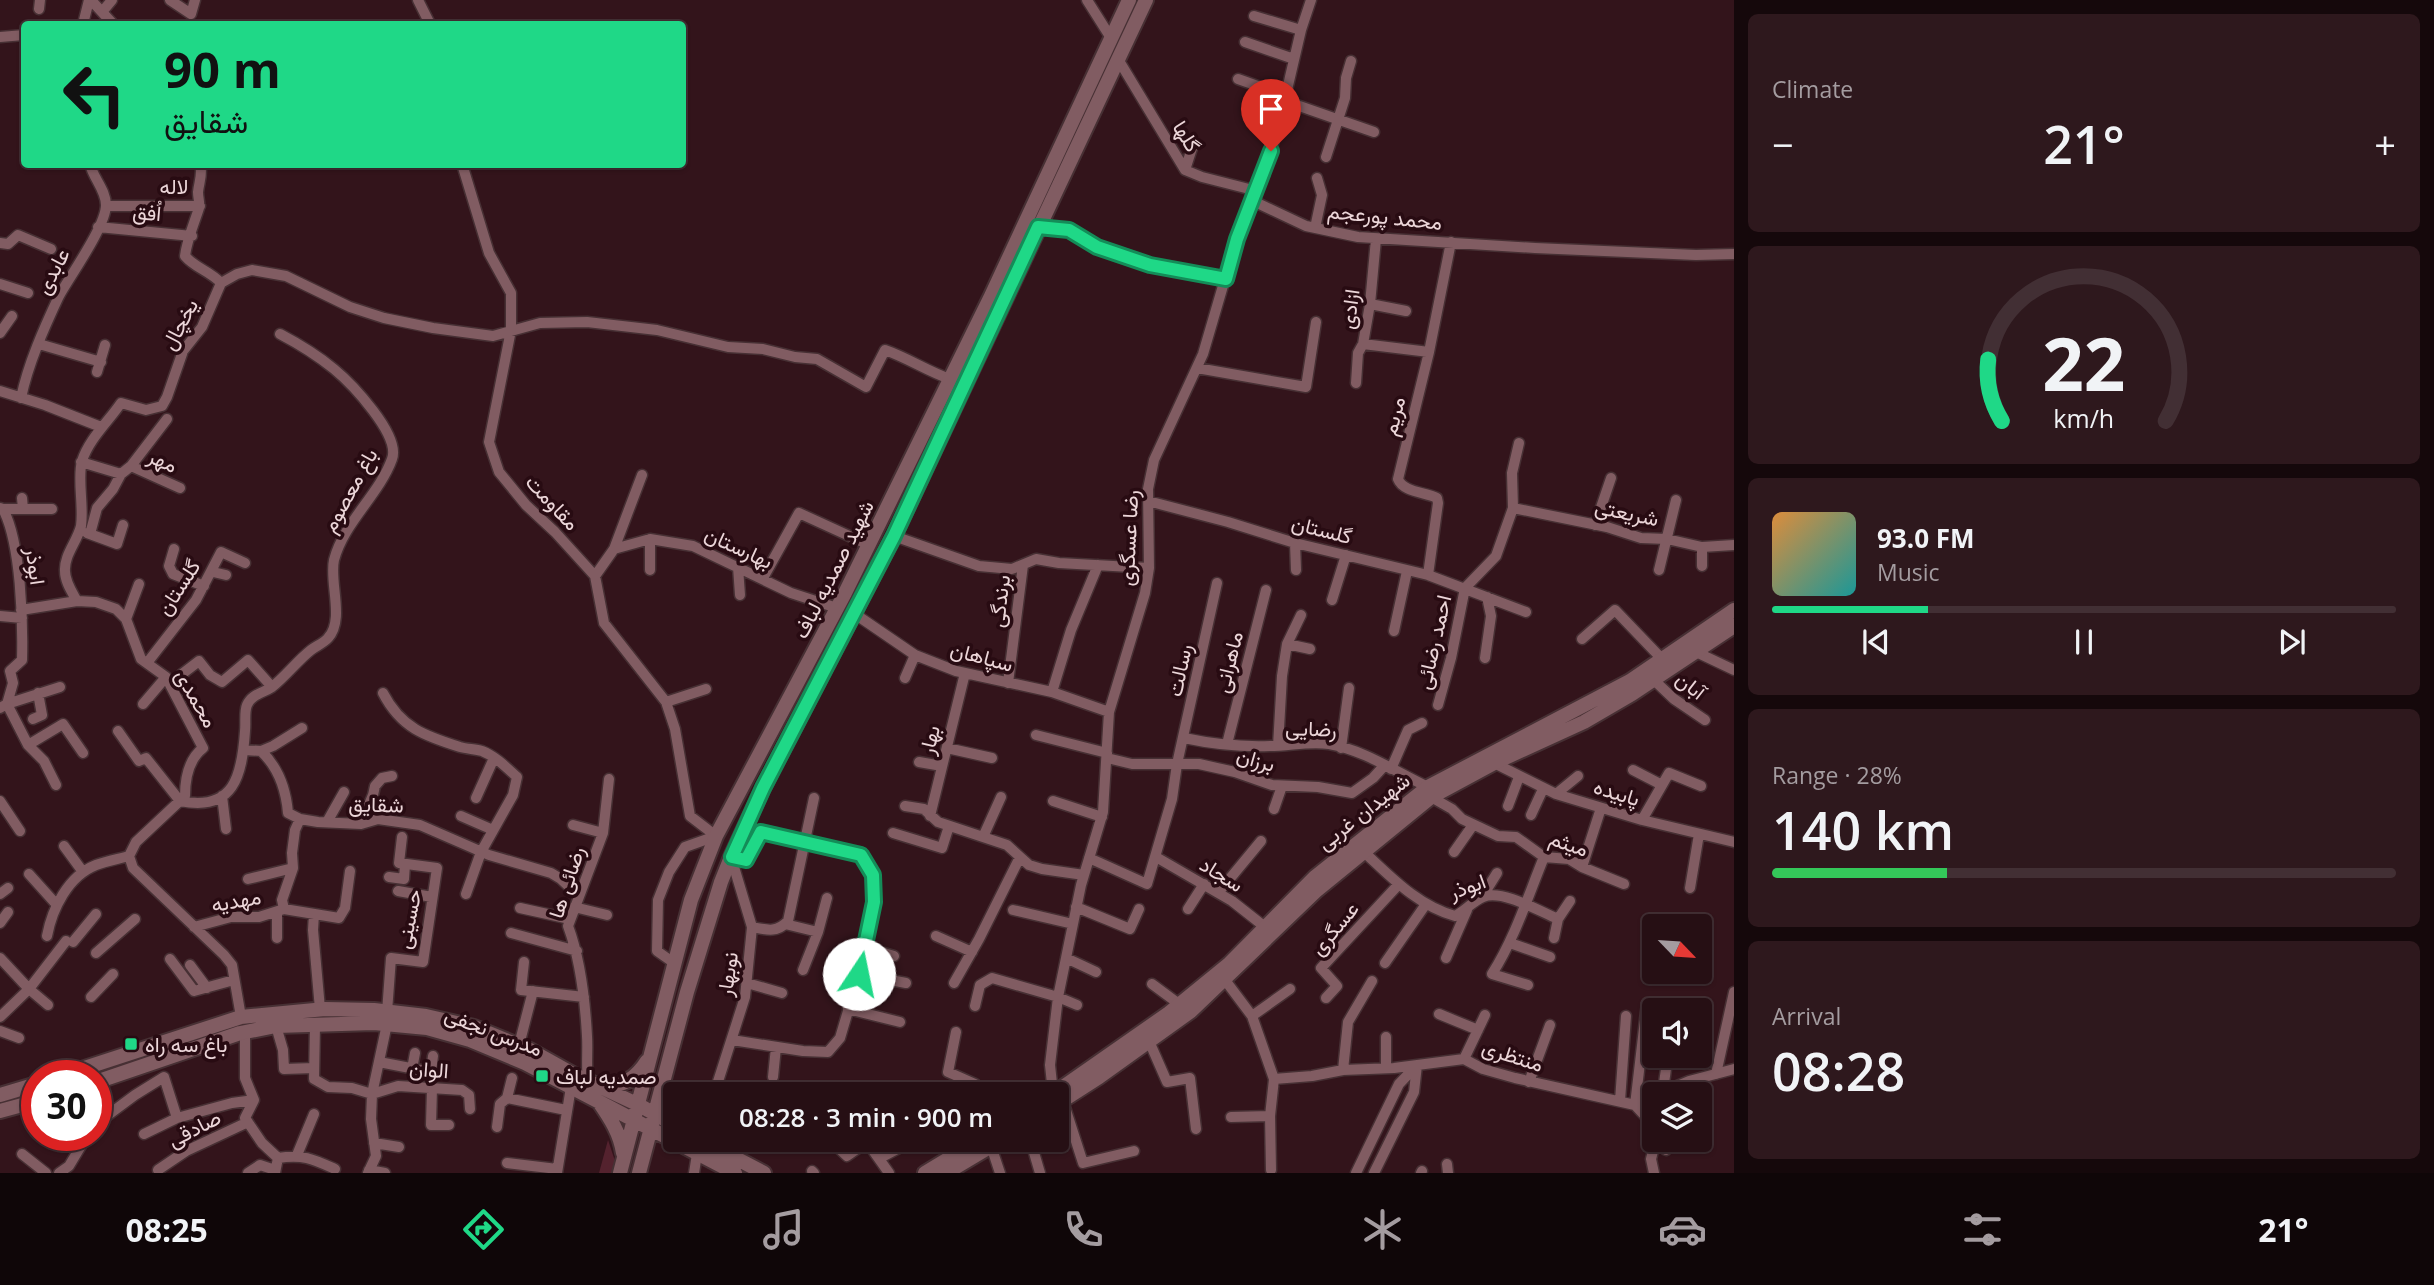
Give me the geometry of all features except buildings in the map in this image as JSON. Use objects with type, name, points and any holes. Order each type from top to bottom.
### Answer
[{"type":"main road","name":"شهید صمدیه لباف","points":[[640,1167],[689,985],[721,882],[763,788],[894,536],[1129,0]]},
{"type":"main road","name":"شهید صمدیه لباف","points":[[622,1166],[691,900],[716,836],[837,608],[950,379],[1038,227],[1146,0]]},
{"type":"main road","name":"شهیدان غربی","points":[[1069,1089],[1126,1050],[1229,964],[1315,877],[1430,792],[1630,681],[1734,610]]},
{"type":"main road","name":"شهیدان غربی","points":[[1126,1050],[1149,1041],[1191,1011],[1317,890],[1430,792],[1584,722],[1654,680],[1734,626]]},
{"type":"main road","name":"مدرس نجفی","points":[[112,1070],[242,1017],[320,1009],[387,1018],[470,1040],[525,1063],[571,1087],[595,1089],[639,1105],[663,1130]]},
{"type":"main road","name":"مدرس نجفی","points":[[112,1072],[245,1032],[276,1026],[426,1016],[474,1027],[519,1045],[595,1089],[634,1119],[663,1123]]},
{"type":"main road","points":[[622,1166],[621,1139],[595,1089],[616,1086],[630,1080],[639,1073],[651,1054]]},
{"type":"main road","points":[[665,1075],[665,1082]]},
{"type":"main road","points":[[0,1095],[21,1089]]},
{"type":"main road","points":[[0,1111],[21,1105]]},
{"type":"main road","points":[[640,1167],[652,1150],[663,1146]]},
{"type":"main road","name":"مدرس نجفی","points":[[705,1152],[735,1173]]},
{"type":"main road","name":"مدرس نجفی","points":[[711,1152],[764,1173]]},
{"type":"main road","points":[[925,1173],[969,1152]]},
{"type":"main road","points":[[946,1173],[976,1152]]},
{"type":"street","points":[[84,21],[90,0],[110,21]]},
{"type":"street","points":[[102,12],[112,0]]},
{"type":"street","points":[[170,0],[191,14],[195,0]]},
{"type":"street","points":[[418,0],[428,21]]},
{"type":"street","points":[[1087,0],[1111,38]]},
{"type":"street","name":"رضا عسگری","points":[[1053,1082],[1050,1065],[1058,997],[1076,907],[1102,817],[1109,712],[1145,593],[1149,568],[1148,501],[1154,460],[1197,368],[1237,239],[1257,191],[1311,0]]},
{"type":"street","points":[[1254,16],[1301,30]]},
{"type":"street","points":[[0,37],[21,35]]},
{"type":"street","points":[[1245,41],[1294,59]]},
{"type":"street","name":"گلها","points":[[1118,59],[1185,170],[1257,191]]},
{"type":"street","points":[[1326,157],[1345,98],[1346,78],[1351,61]]},
{"type":"street","points":[[1238,79],[1374,132]]},
{"type":"street","points":[[1185,170],[1194,142]]},
{"type":"street","points":[[92,168],[103,191],[106,206]]},
{"type":"street","name":"یخچال","points":[[101,427],[121,403],[146,410],[162,406],[183,351],[202,327],[221,283],[213,274],[191,263],[185,256],[193,221],[200,206],[198,193],[201,168]]},
{"type":"street","name":"مقاومت","points":[[463,168],[489,253],[511,293],[511,330],[489,442],[499,472],[526,505],[555,532],[594,576],[604,623],[666,702],[675,730],[690,816],[716,836]]},
{"type":"street","name":"محمد پورعجم","points":[[1315,228],[1322,195],[1317,178]]},
{"type":"street","name":"محمد پورعجم","points":[[1253,201],[1306,226],[1376,239],[1683,254],[1734,254]]},
{"type":"street","name":"لاله","points":[[106,206],[200,206]]},
{"type":"street","name":"عابدی","points":[[20,398],[24,381],[59,296],[98,227],[106,206]]},
{"type":"street","name":"اُفق","points":[[98,227],[191,236]]},
{"type":"street","points":[[1038,227],[1069,230],[1097,247],[1150,265],[1226,279]]},
{"type":"street","points":[[0,243],[8,244],[18,235],[51,249]]},
{"type":"street","name":"ازادی","points":[[1356,383],[1358,353],[1363,344],[1370,304],[1376,239]]},
{"type":"street","name":"مریم","points":[[1428,575],[1437,498],[1404,487],[1399,484],[1398,479],[1429,352],[1451,242]]},
{"type":"street","points":[[221,283],[237,274],[253,270],[286,276],[350,307],[384,318],[493,336],[540,323],[587,321],[657,330],[728,347],[763,349],[817,359],[866,387],[885,350],[950,379]]},
{"type":"street","points":[[0,284],[28,293]]},
{"type":"street","points":[[1370,304],[1406,311]]},
{"type":"street","points":[[0,333],[12,316]]},
{"type":"street","points":[[1197,368],[1306,387],[1316,322]]},
{"type":"street","name":"باغ معصوم","points":[[222,796],[229,793],[238,780],[244,750],[246,707],[251,697],[272,687],[330,637],[336,618],[336,589],[332,574],[335,559],[356,516],[394,456],[389,432],[336,371],[307,349],[280,334]]},
{"type":"street","points":[[39,344],[99,367],[106,345]]},
{"type":"street","points":[[1363,344],[1429,352]]},
{"type":"street","points":[[0,391],[101,427],[81,462],[85,532]]},
{"type":"street","points":[[77,601],[65,572],[67,558],[121,474],[131,466],[167,419]]},
{"type":"street","points":[[1465,588],[1496,556],[1513,508],[1512,473],[1520,443]]},
{"type":"street","points":[[81,462],[121,474]]},
{"type":"street","name":"مهر","points":[[131,466],[180,488]]},
{"type":"street","points":[[594,576],[614,549],[642,475]]},
{"type":"street","points":[[1595,525],[1611,478]]},
{"type":"street","points":[[22,498],[23,509]]},
{"type":"street","points":[[1659,570],[1676,500]]},
{"type":"street","name":"گلستان","points":[[1148,501],[1295,543],[1428,575],[1525,612]]},
{"type":"street","points":[[2,508],[52,509]]},
{"type":"street","name":"ابوذر","points":[[2,508],[9,519],[22,614],[22,660],[10,671],[13,683],[3,706]]},
{"type":"street","name":"شریعتی","points":[[1513,508],[1595,525],[1641,538],[1702,547],[1734,545]]},
{"type":"street","points":[[763,578],[799,513],[869,545]]},
{"type":"street","points":[[85,532],[117,544],[123,525]]},
{"type":"street","points":[[894,536],[978,566],[1012,569],[1036,559],[1149,568]]},
{"type":"street","points":[[650,539],[650,570]]},
{"type":"street","name":"بهارستان","points":[[614,549],[650,539],[693,546],[791,593],[837,608]]},
{"type":"street","points":[[1295,543],[1296,570]]},
{"type":"street","points":[[1702,547],[1702,566]]},
{"type":"street","points":[[174,549],[169,566],[173,574],[204,586]]},
{"type":"street","name":"گلستان","points":[[147,663],[204,586],[221,552],[245,563]]},
{"type":"street","points":[[1332,600],[1346,555]]},
{"type":"street","name":"برندگی","points":[[1008,683],[1023,565]]},
{"type":"street","points":[[1052,692],[1071,630],[1098,565]]},
{"type":"street","points":[[738,567],[740,595]]},
{"type":"street","points":[[1394,631],[1407,571]]},
{"type":"street","points":[[213,572],[226,575]]},
{"type":"street","name":"رسالت","points":[[1089,858],[1147,884],[1172,799],[1177,764],[1217,583]]},
{"type":"street","points":[[0,616],[22,614],[77,601],[96,602],[116,609],[126,619],[139,584]]},
{"type":"street","name":"احمد رضائی","points":[[1438,705],[1465,588]]},
{"type":"street","name":"ماهرانی","points":[[1227,744],[1266,590]]},
{"type":"street","points":[[1485,658],[1491,617],[1487,597]]},
{"type":"street","points":[[1582,639],[1615,610],[1662,659]]},
{"type":"street","name":"سپاهان","points":[[855,614],[915,655],[965,673],[1052,692],[1109,712]]},
{"type":"street","points":[[1278,746],[1283,696],[1282,676],[1287,644],[1301,615]]},
{"type":"street","name":"محمدی","points":[[126,619],[141,659],[166,677],[173,686],[203,748],[192,757],[185,784],[185,796],[180,801]]},
{"type":"street","points":[[1287,644],[1310,649]]},
{"type":"street","points":[[1696,652],[1734,670]]},
{"type":"street","points":[[905,678],[915,655]]},
{"type":"street","points":[[173,686],[182,674],[199,661],[210,675],[222,682],[248,660],[272,687]]},
{"type":"street","name":"بهار","points":[[930,816],[965,673]]},
{"type":"street","points":[[143,704],[166,677]]},
{"type":"street","name":"آبان","points":[[1654,680],[1674,699],[1705,720]]},
{"type":"street","points":[[0,681],[13,683]]},
{"type":"street","points":[[56,785],[44,761],[28,746],[3,706],[60,687]]},
{"type":"street","points":[[1341,748],[1349,688]]},
{"type":"street","points":[[666,702],[706,690]]},
{"type":"street","points":[[33,719],[42,715],[38,693]]},
{"type":"street","points":[[383,693],[391,708],[410,728],[461,748],[483,752],[517,777],[513,795],[481,852],[466,894]]},
{"type":"street","points":[[1388,767],[1408,730],[1422,723]]},
{"type":"street","points":[[28,746],[64,724],[83,753]]},
{"type":"street","points":[[244,750],[261,751],[302,728]]},
{"type":"street","points":[[118,732],[139,761],[146,758],[180,801],[197,804],[222,796],[226,829]]},
{"type":"street","name":"برزان","points":[[1036,735],[1132,764],[1199,764],[1235,772],[1272,785],[1318,787],[1352,793],[1388,767]]},
{"type":"street","name":"رضایی","points":[[1184,738],[1227,744],[1278,746],[1306,743],[1341,748],[1361,753],[1430,792]]},
{"type":"street","points":[[947,748],[992,758]]},
{"type":"street","points":[[261,751],[270,759],[278,773],[286,792],[288,813],[300,819],[295,830],[293,868],[282,900],[276,937]]},
{"type":"street","points":[[477,798],[494,758]]},
{"type":"street","points":[[919,762],[942,766]]},
{"type":"street","name":"پابیده","points":[[1494,763],[1556,794],[1642,820],[1734,842]]},
{"type":"street","points":[[1633,770],[1662,785]]},
{"type":"street","points":[[1642,820],[1669,773],[1700,786]]},
{"type":"street","points":[[361,824],[375,786],[382,778],[392,776]]},
{"type":"street","points":[[1556,794],[1578,776]]},
{"type":"street","points":[[1508,806],[1519,777]]},
{"type":"street","name":"رضائی ها","points":[[595,1089],[586,1063],[584,997],[577,951],[568,926],[603,832],[609,779]]},
{"type":"street","points":[[1274,809],[1282,786]]},
{"type":"street","points":[[1531,815],[1542,789]]},
{"type":"street","points":[[327,822],[344,792]]},
{"type":"street","name":"میثم","points":[[1430,792],[1462,820],[1498,836],[1516,837],[1544,857],[1569,859],[1625,884]]},
{"type":"street","points":[[983,837],[1002,797]]},
{"type":"street","points":[[752,927],[771,931],[781,929],[788,921],[814,799]]},
{"type":"street","points":[[0,801],[20,831]]},
{"type":"street","points":[[180,801],[136,842],[129,856],[133,868],[232,965],[242,1017]]},
{"type":"street","points":[[1053,801],[1102,817]]},
{"type":"street","points":[[905,806],[924,809],[937,822],[1007,845],[1019,859],[1029,865],[1084,875]]},
{"type":"street","points":[[1582,867],[1601,808]]},
{"type":"street","points":[[461,816],[494,830]]},
{"type":"street","name":"شقایق","points":[[300,819],[361,824],[378,819],[421,825],[481,852],[551,873],[578,895]]},
{"type":"street","points":[[573,825],[603,832]]},
{"type":"street","points":[[1454,852],[1473,825]]},
{"type":"street","points":[[893,833],[942,848],[949,826]]},
{"type":"street","points":[[732,857],[746,860],[761,832],[861,855],[873,875],[874,902],[859,974],[840,1038],[828,1052],[732,1040]]},
{"type":"street","points":[[1690,888],[1699,834]]},
{"type":"street","points":[[674,964],[657,951],[658,900],[669,872],[685,847],[716,836]]},
{"type":"street","name":"حسینی","points":[[368,1171],[376,1157],[372,1094],[387,1018],[391,958],[422,962],[437,868],[399,863],[402,837]]},
{"type":"street","points":[[1218,893],[1261,841]]},
{"type":"street","points":[[64,846],[83,872]]},
{"type":"street","name":"ابوذر","points":[[1364,852],[1399,884],[1436,911],[1455,916],[1482,897],[1499,895],[1558,919]]},
{"type":"street","points":[[47,936],[56,904],[83,872],[96,864],[129,856]]},
{"type":"street","name":"نوبهار","points":[[717,1082],[745,997],[752,927],[732,857]]},
{"type":"street","name":"سجاد","points":[[1156,857],[1218,893],[1265,928]]},
{"type":"street","points":[[1528,985],[1492,974],[1510,943],[1544,857]]},
{"type":"street","points":[[954,983],[1019,859]]},
{"type":"street","points":[[389,877],[404,878],[405,864]]},
{"type":"street","points":[[248,879],[293,868]]},
{"type":"street","name":"مهدیه","points":[[194,928],[231,917],[259,917],[280,911],[339,918],[345,908],[350,871]]},
{"type":"street","points":[[1482,897],[1497,873]]},
{"type":"street","points":[[29,874],[56,904]]},
{"type":"street","points":[[1188,908],[1204,884]]},
{"type":"street","name":"عسگری","points":[[1326,998],[1337,986],[1321,968],[1399,884]]},
{"type":"street","points":[[398,891],[432,897]]},
{"type":"street","points":[[803,970],[818,932],[827,898]]},
{"type":"street","points":[[1554,938],[1558,919],[1570,901]]},
{"type":"street","points":[[1385,963],[1426,904]]},
{"type":"street","points":[[574,907],[607,915]]},
{"type":"street","points":[[1076,907],[1130,929],[1139,909]]},
{"type":"street","points":[[520,908],[570,919]]},
{"type":"street","points":[[1013,910],[1073,924]]},
{"type":"street","points":[[1446,958],[1467,910]]},
{"type":"street","points":[[0,923],[8,912]]},
{"type":"street","points":[[0,1017],[29,989],[96,914]]},
{"type":"street","points":[[314,914],[320,1009]]},
{"type":"street","points":[[96,953],[135,919]]},
{"type":"street","points":[[786,924],[818,932]]},
{"type":"street","points":[[511,933],[577,951]]},
{"type":"street","points":[[936,936],[972,951]]},
{"type":"street","points":[[1510,943],[1550,957]]},
{"type":"street","points":[[864,947],[894,956]]},
{"type":"street","points":[[0,958],[48,1005]]},
{"type":"street","points":[[1066,958],[1096,972]]},
{"type":"street","points":[[170,959],[194,991],[234,980]]},
{"type":"street","points":[[524,962],[521,990],[584,997]]},
{"type":"street","points":[[190,965],[207,988]]},
{"type":"street","points":[[91,997],[113,974]]},
{"type":"street","points":[[859,974],[906,983]]},
{"type":"street","points":[[975,1006],[980,985],[992,978],[1058,997],[1077,1006]]},
{"type":"street","points":[[1225,980],[1252,1016],[1274,1079],[1270,1116],[1271,1170]]},
{"type":"street","points":[[1343,1070],[1348,1022],[1372,981]]},
{"type":"street","points":[[747,983],[782,993]]},
{"type":"street","points":[[1152,984],[1180,1004]]},
{"type":"street","points":[[1252,1016],[1290,989]]},
{"type":"street","points":[[519,1045],[533,991]]},
{"type":"street","points":[[1716,1074],[1734,992]]},
{"type":"street","points":[[848,1009],[900,1022]]},
{"type":"street","points":[[1439,1014],[1478,1030]]},
{"type":"street","points":[[1464,1059],[1485,1015]]},
{"type":"street","points":[[1620,1101],[1626,1016]]},
{"type":"street","points":[[315,1025],[314,1079],[328,1087],[352,1088],[372,1094]]},
{"type":"street","points":[[1529,1082],[1550,1025]]},
{"type":"street","points":[[276,1026],[284,1050],[284,1069],[314,1068]]},
{"type":"street","points":[[0,1031],[19,1038]]},
{"type":"street","points":[[245,1032],[245,1078],[254,1100],[245,1118],[262,1143],[278,1158]]},
{"type":"street","points":[[956,1032],[948,1072],[970,1082]]},
{"type":"street","points":[[1386,1037],[1386,1068]]},
{"type":"street","points":[[1149,1041],[1167,1082],[1189,1078],[1196,1129]]},
{"type":"street","points":[[1642,1046],[1635,1105],[1642,1113]]},
{"type":"street","points":[[773,1077],[776,1047]]},
{"type":"street","points":[[412,1069],[415,1053]]},
{"type":"street","points":[[379,1062],[430,1072],[433,1056]]},
{"type":"street","name":"منتظری","points":[[1274,1079],[1464,1059],[1483,1069],[1529,1082],[1635,1105]]},
{"type":"street","points":[[1356,1173],[1399,1084],[1417,1065]]},
{"type":"street","points":[[1374,1173],[1414,1092],[1417,1065]]},
{"type":"street","points":[[1695,1082],[1734,1069]]},
{"type":"street","points":[[112,1112],[164,1077],[177,1118]]},
{"type":"street","points":[[497,1127],[500,1104],[508,1098],[512,1078]]},
{"type":"street","name":"الوان","points":[[372,1094],[398,1086],[462,1090],[469,1095],[470,1109]]},
{"type":"street","points":[[511,1167],[557,1171],[571,1087]]},
{"type":"street","points":[[432,1088],[431,1125],[449,1125]]},
{"type":"street","points":[[508,1098],[566,1110]]},
{"type":"street","points":[[144,1134],[177,1118],[254,1100]]},
{"type":"street","points":[[1635,1105],[1642,1102]]},
{"type":"street","points":[[298,1155],[314,1114]]},
{"type":"street","points":[[1231,1117],[1270,1116]]},
{"type":"street","name":"صادقی","points":[[158,1170],[186,1150],[248,1122]]},
{"type":"street","name":"رضا عسگری","points":[[1069,1129],[1083,1163],[1134,1151]]},
{"type":"street","points":[[374,1143],[399,1147]]},
{"type":"street","points":[[59,1173],[69,1166],[78,1151]]},
{"type":"street","points":[[694,1173],[697,1152]]},
{"type":"street","points":[[875,1152],[889,1173]]},
{"type":"street","points":[[880,1158],[891,1152]]},
{"type":"street","points":[[995,1152],[1000,1173]]},
{"type":"street","points":[[1034,1152],[1040,1173]]},
{"type":"street","points":[[1653,1152],[1651,1159],[1654,1173]]},
{"type":"street","points":[[22,1154],[45,1173]]},
{"type":"street","points":[[278,1158],[298,1155],[311,1158],[335,1170]]},
{"type":"street","points":[[248,1173],[260,1165],[275,1172],[278,1158]]},
{"type":"street","points":[[368,1171],[385,1173]]},
{"type":"shaded area","points":[[608,1140],[615,1161],[612,1173],[599,1173]]},
{"type":"place","name":"باغ سه راه","points":[[131,1044]]},
{"type":"place","name":"صمدیه لباف","points":[[542,1076]]},
{"type":"route","points":[[859,974],[874,902],[873,875],[861,855],[761,832],[746,860],[732,857],[763,788],[894,536],[1038,227],[1069,230],[1097,247],[1150,265],[1226,279],[1237,239],[1271,151]]}]
